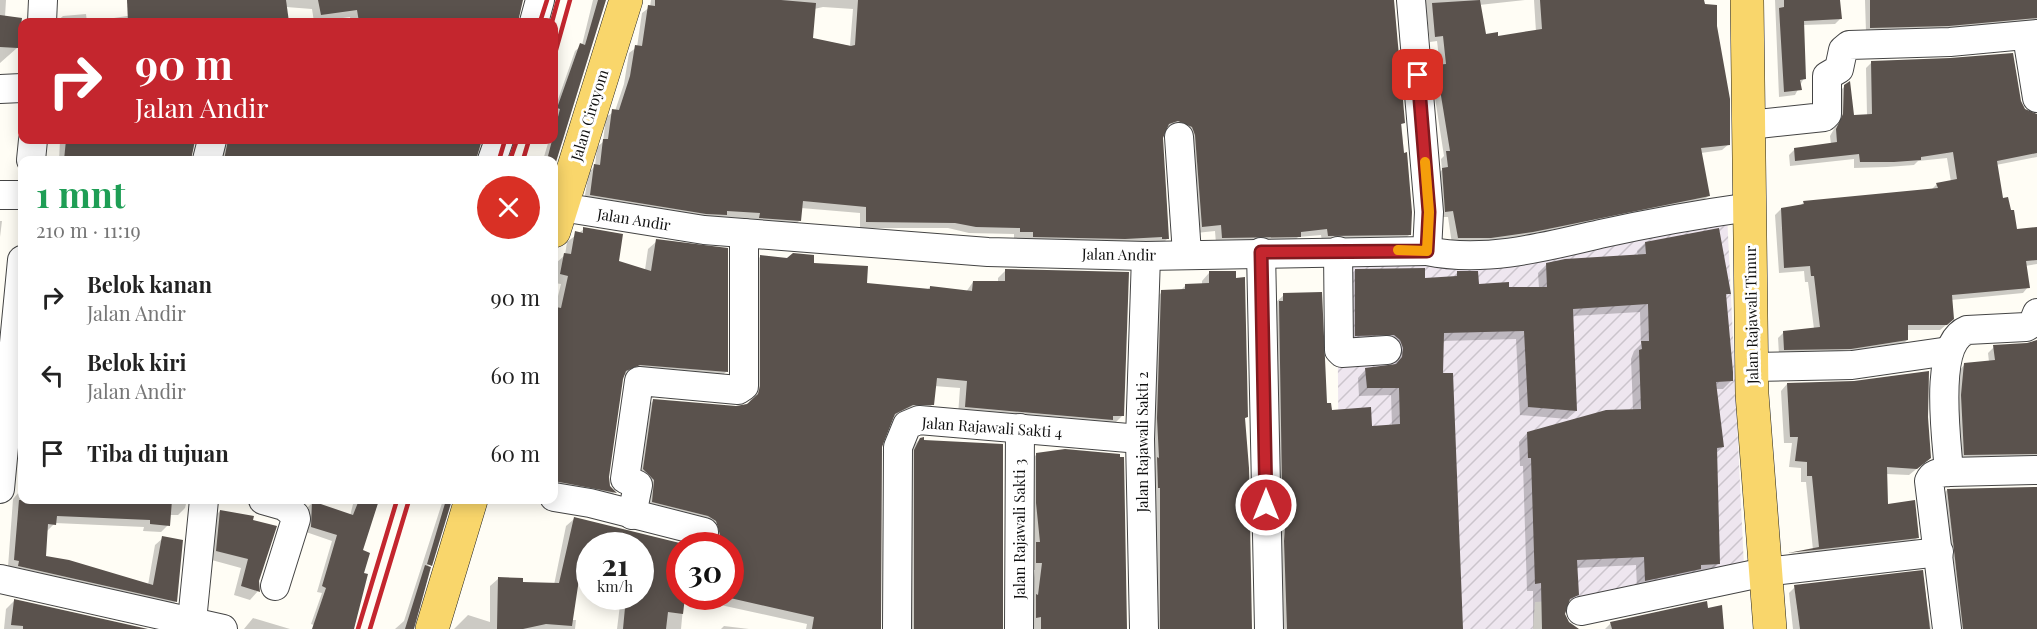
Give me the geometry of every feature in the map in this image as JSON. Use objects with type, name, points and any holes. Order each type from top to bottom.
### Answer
[{"type":"main road","name":"Jalan Ciroyom","points":[[558,216],[626,0]]},
{"type":"main road","name":"Jalan Rajawali Timur","points":[[1747,0],[1752,367],[1770,629]]},
{"type":"main road","points":[[432,629],[470,504]]},
{"type":"street","points":[[42,18],[43,0]]},
{"type":"street","points":[[535,18],[540,0]]},
{"type":"street","points":[[1411,0],[1429,212],[1427,251]]},
{"type":"street","points":[[1749,125],[1824,117],[1827,114],[1827,76],[1839,69],[1843,50],[1849,45],[1950,42],[2032,35],[2037,98]]},
{"type":"street","points":[[0,89],[18,88]]},
{"type":"street","points":[[1179,137],[1187,254]]},
{"type":"street","points":[[0,195],[18,195]]},
{"type":"street","name":"Jalan Andir","points":[[558,219],[988,252],[1146,256],[1261,252],[1427,251],[1451,256],[1553,247],[1698,213],[1750,207]]},
{"type":"street","points":[[632,515],[638,485],[625,479],[639,381],[738,390],[744,386],[744,233]]},
{"type":"street","points":[[1338,251],[1339,350],[1342,353],[1387,350]]},
{"type":"street","points":[[1261,252],[1269,629]]},
{"type":"street","name":"Jalan Rajawali Sakti 2","points":[[1144,629],[1140,439],[1146,256]]},
{"type":"street","points":[[0,489],[7,343],[18,282]]},
{"type":"street","points":[[1948,472],[1945,382],[1949,351],[1960,333],[2026,327],[2033,323],[2037,313]]},
{"type":"street","points":[[1752,367],[1852,365],[1949,351]]},
{"type":"street","name":"Jalan Rajawali Sakti 4","points":[[897,629],[898,447],[907,425],[919,420],[1140,439]]},
{"type":"street","name":"Jalan Rajawali Sakti 3","points":[[1019,629],[1020,429]]},
{"type":"street","points":[[1947,629],[1929,481],[1934,473],[2037,470]]},
{"type":"street","points":[[558,498],[590,503],[704,532]]},
{"type":"street","points":[[192,621],[204,504]]},
{"type":"street","points":[[275,586],[296,519],[295,515],[284,506],[277,504]]},
{"type":"street","points":[[1581,611],[1765,572],[1939,552]]},
{"type":"street","points":[[0,579],[223,629]]},
{"type":"shaded area","points":[[1727,214],[1744,567],[1647,594],[1535,602],[1533,629],[1340,629],[1337,260]]},
{"type":"building","points":[[127,0],[286,0],[288,18],[128,18]]},
{"type":"building","points":[[318,0],[523,0],[519,18],[358,18],[357,10],[321,15]]},
{"type":"building","points":[[598,0],[606,0],[558,156],[548,156],[551,144],[558,144],[560,109],[558,105],[580,43],[585,45]]},
{"type":"building","points":[[655,0],[781,0],[816,3],[813,38],[851,46],[855,45],[858,0],[1394,0],[1405,123],[1401,124],[1404,153],[1407,152],[1412,212],[1411,235],[1328,236],[1327,229],[1301,232],[1301,237],[1222,238],[1221,225],[1202,227],[1195,135],[1192,127],[1178,121],[1169,124],[1163,138],[1169,239],[1162,239],[1162,237],[1125,239],[1033,237],[1033,232],[1020,232],[1020,228],[976,227],[955,223],[866,222],[866,207],[803,201],[801,221],[759,218],[760,213],[727,211],[727,215],[706,214],[590,195],[594,164],[600,165],[603,139],[608,139],[612,109],[619,110],[630,76],[635,45],[642,46],[648,5],[655,6]]},
{"type":"building","points":[[1480,0],[1486,34],[1498,32],[1498,36],[1542,29],[1540,0],[1704,0],[1705,4],[1717,5],[1717,26],[1730,99],[1730,145],[1701,148],[1710,196],[1533,232],[1491,238],[1458,238],[1453,211],[1445,212],[1442,168],[1448,167],[1446,151],[1450,151],[1436,65],[1446,64],[1443,36],[1435,37],[1432,3]]},
{"type":"building","points":[[1784,0],[1840,0],[1842,19],[1804,21],[1806,79],[1800,80],[1802,90],[1784,92],[1779,8],[1784,7]]},
{"type":"building","points":[[1870,0],[2037,0],[2037,18],[1949,26],[1870,28]]},
{"type":"building","points":[[0,15],[22,18],[18,18],[18,48],[0,47]]},
{"type":"building","points":[[2013,53],[2021,101],[2025,109],[2037,114],[2037,153],[1997,161],[2003,198],[2008,197],[2011,210],[2014,210],[2017,229],[2037,227],[2037,260],[2026,261],[2030,288],[1952,295],[1954,319],[1947,325],[1908,325],[1908,340],[1851,349],[1784,350],[1783,331],[1820,327],[1814,276],[1811,276],[1810,266],[1784,268],[1781,208],[1804,204],[1803,201],[1938,188],[1936,183],[1957,179],[1953,152],[1921,157],[1921,160],[1894,162],[1860,162],[1859,154],[1795,161],[1794,148],[1837,142],[1836,129],[1843,114],[1844,85],[1850,81],[1854,115],[1872,114],[1871,61]]},
{"type":"building","points":[[66,144],[194,144],[192,156],[64,156]]},
{"type":"building","points":[[227,144],[481,144],[477,156],[225,156]]},
{"type":"building","points":[[583,227],[623,234],[619,261],[651,271],[656,239],[728,248],[728,372],[640,365],[626,371],[609,477],[610,486],[617,493],[558,482],[558,307],[561,308],[568,276],[560,274],[564,253],[571,254],[575,231],[583,233]]},
{"type":"building","points":[[1719,228],[1731,294],[1726,294],[1733,372],[1733,381],[1716,382],[1724,447],[1717,448],[1720,564],[1701,565],[1701,569],[1645,581],[1644,557],[1577,560],[1579,595],[1570,599],[1565,614],[1569,622],[1579,629],[1542,629],[1541,583],[1535,584],[1531,458],[1528,458],[1527,432],[1606,410],[1641,409],[1639,350],[1642,349],[1641,341],[1649,341],[1648,304],[1573,309],[1577,411],[1528,407],[1524,331],[1444,333],[1443,373],[1453,373],[1463,629],[1287,629],[1284,541],[1286,485],[1282,486],[1279,301],[1283,301],[1283,293],[1322,292],[1327,403],[1331,403],[1332,410],[1371,407],[1372,426],[1400,424],[1399,388],[1367,388],[1365,368],[1396,364],[1402,357],[1403,348],[1400,340],[1394,335],[1355,336],[1355,269],[1425,268],[1425,278],[1457,276],[1457,271],[1478,271],[1479,284],[1509,282],[1509,287],[1547,287],[1546,263],[1565,259],[1646,254],[1645,242]]},
{"type":"building","points":[[793,253],[814,255],[814,263],[868,266],[867,283],[972,291],[973,281],[1005,281],[1005,269],[1129,272],[1124,416],[1113,416],[1113,420],[965,407],[967,381],[937,378],[934,405],[913,405],[895,414],[882,447],[881,629],[812,629],[814,617],[744,601],[744,532],[719,532],[716,521],[708,516],[652,502],[654,480],[643,469],[653,399],[736,406],[747,404],[758,394],[760,386],[760,255],[787,258]]},
{"type":"building","points":[[1209,271],[1236,271],[1236,278],[1245,277],[1248,417],[1245,418],[1249,468],[1252,629],[1160,629],[1160,488],[1158,488],[1157,418],[1161,290],[1185,289],[1185,284],[1209,283]]},
{"type":"building","points":[[2037,340],[2037,454],[1964,455],[1961,395],[1964,363],[1995,360],[1993,345],[2027,343]]},
{"type":"building","points":[[1929,371],[1928,417],[1931,458],[1917,469],[1887,467],[1888,504],[1915,500],[1919,538],[1788,553],[1819,547],[1812,476],[1807,476],[1807,462],[1795,461],[1798,437],[1790,437],[1787,383],[1854,381]]},
{"type":"building","points":[[924,437],[924,440],[1003,444],[1003,629],[914,629],[914,450],[920,438]]},
{"type":"building","points":[[1065,449],[1120,454],[1120,457],[1124,457],[1127,629],[1041,629],[1041,617],[1036,618],[1036,594],[1038,595],[1042,563],[1036,563],[1036,542],[1040,542],[1036,503],[1036,453]]},
{"type":"building","points":[[2037,487],[2037,629],[1963,629],[1947,489]]},
{"type":"building","points":[[19,504],[172,504],[170,526],[150,524],[150,520],[57,516],[56,525],[48,524],[46,556],[69,560],[153,585],[162,536],[183,540],[177,602],[18,566],[19,561],[14,560]]},
{"type":"building","points":[[312,504],[321,504],[353,515],[357,504],[378,504],[363,550],[370,553],[364,573],[368,574],[354,629],[312,629],[326,588],[322,586],[337,535],[311,527]]},
{"type":"building","points":[[445,504],[451,504],[432,566],[427,564]]},
{"type":"building","points":[[220,510],[254,516],[253,520],[277,526],[259,581],[260,592],[241,586],[248,559],[216,551]]},
{"type":"building","points":[[574,517],[635,532],[576,532],[576,599],[572,626],[546,624],[523,629],[497,629],[498,577],[523,578],[523,582],[559,583]]},
{"type":"building","points":[[654,537],[666,540],[666,610],[683,610],[683,614],[668,612],[666,629],[623,629],[625,610],[654,610]]},
{"type":"building","points":[[425,565],[431,567],[414,629],[405,629]]},
{"type":"building","points":[[1923,570],[1930,629],[1800,629],[1794,585]]},
{"type":"building","points":[[14,599],[148,629],[23,629],[23,626],[11,625]]},
{"type":"building","points":[[1707,601],[1708,608],[1722,605],[1724,629],[1612,629],[1610,622]]},
{"type":"railway","points":[[541,18],[547,0]]},
{"type":"railway","points":[[553,18],[558,0]]},
{"type":"railway","points":[[558,43],[570,0]]},
{"type":"railway","points":[[500,156],[504,144]]},
{"type":"railway","points":[[511,156],[516,144]]},
{"type":"railway","points":[[524,156],[528,144]]},
{"type":"railway","points":[[358,629],[396,504]]},
{"type":"railway","points":[[370,629],[408,504]]},
{"type":"slow traffic","points":[[1398,250],[1427,251],[1429,212],[1425,162]]},
{"type":"route","points":[[1266,505],[1261,252],[1427,251],[1429,212],[1418,75]]}]
